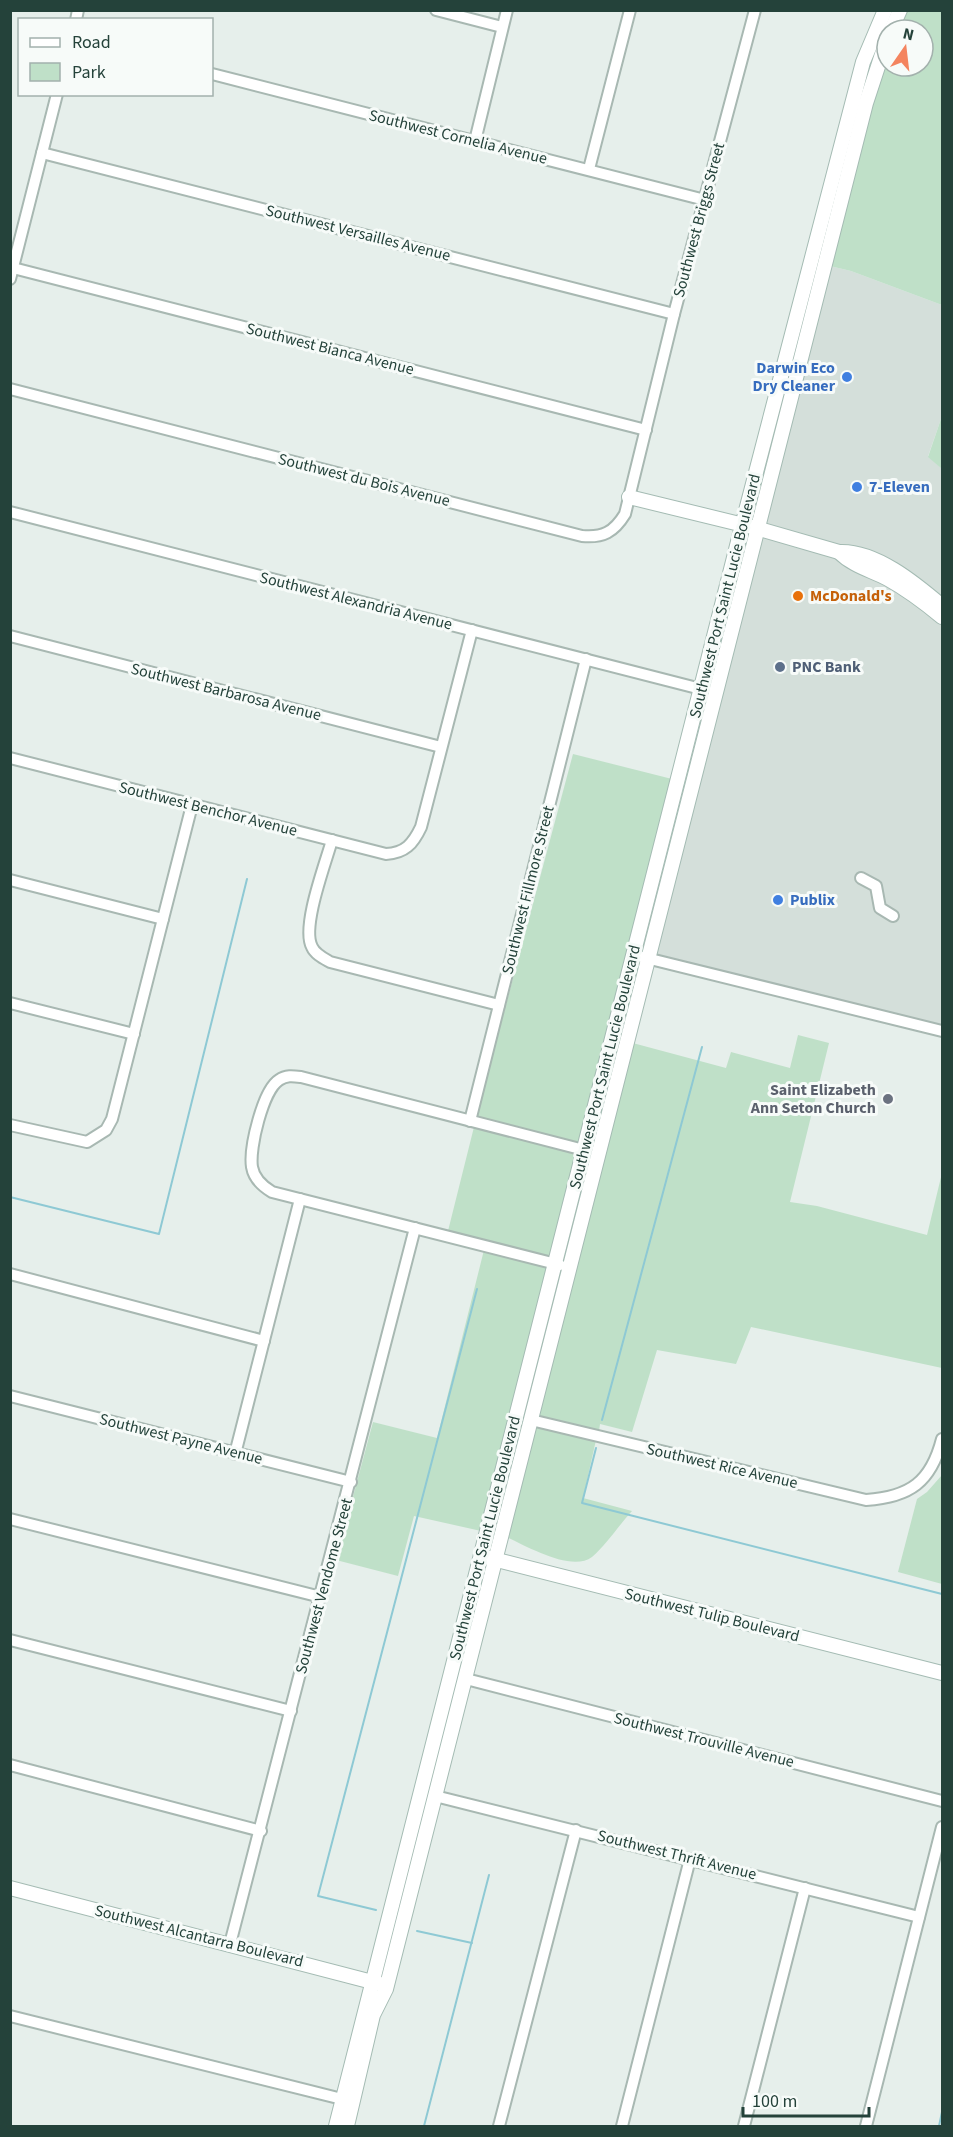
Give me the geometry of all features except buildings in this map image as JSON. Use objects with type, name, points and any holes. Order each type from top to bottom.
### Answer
[{"type":"main road","name":"Southwest Port Saint Lucie Boulevard","points":[[347,2127],[374,2015],[387,1985],[497,1560],[531,1420],[584,1150],[742,526],[862,62],[885,10]]},
{"type":"main road","name":"Southwest Port Saint Lucie Boulevard","points":[[336,2127],[481,1556],[649,958],[756,528],[875,76]]},
{"type":"main road","points":[[812,261],[818,292]]},
{"type":"main road","points":[[629,497],[756,528],[839,552],[853,551],[880,563],[942,606]]},
{"type":"main road","points":[[839,552],[848,561],[897,585],[942,617]]},
{"type":"main road","points":[[701,688],[709,722]]},
{"type":"main road","name":"Southwest Tulip Boulevard","points":[[481,1556],[942,1673]]},
{"type":"main road","name":"Southwest Alcantarra Boulevard","points":[[10,1888],[387,1985]]},
{"type":"street","points":[[436,10],[502,27]]},
{"type":"street","points":[[475,141],[507,10]]},
{"type":"street","points":[[589,170],[630,10]]},
{"type":"street","name":"Southwest Briggs Street","points":[[646,430],[674,314],[755,10]]},
{"type":"street","name":"Southwest Cornelia Avenue","points":[[213,74],[705,200]]},
{"type":"street","points":[[12,273],[56,96]]},
{"type":"street","name":"Southwest Versailles Avenue","points":[[42,153],[674,314]]},
{"type":"street","name":"Southwest Bianca Avenue","points":[[12,273],[646,430]]},
{"type":"street","name":"Southwest du Bois Avenue","points":[[10,389],[582,536],[596,537],[609,534],[625,514],[646,430]]},
{"type":"street","name":"Southwest Alexandria Avenue","points":[[10,512],[701,688]]},
{"type":"street","points":[[441,747],[472,630]]},
{"type":"street","name":"Southwest Barbarosa Avenue","points":[[10,636],[441,747]]},
{"type":"street","name":"Southwest Fillmore Street","points":[[470,1120],[586,659]]},
{"type":"street","name":"Southwest Benchor Avenue","points":[[10,758],[386,854],[406,850],[421,827],[441,747]]},
{"type":"street","points":[[10,1125],[74,1141],[87,1142],[97,1138],[112,1119],[192,805]]},
{"type":"street","points":[[332,840],[309,923],[311,946],[319,955],[330,962],[499,1005]]},
{"type":"street","points":[[861,878],[876,886],[880,908],[893,916]]},
{"type":"street","points":[[10,879],[163,919]]},
{"type":"street","points":[[634,955],[942,1031]]},
{"type":"street","points":[[10,1003],[134,1034]]},
{"type":"street","points":[[562,1266],[272,1192],[261,1185],[252,1168],[252,1154],[265,1098],[270,1087],[279,1079],[288,1076],[301,1077],[584,1150]]},
{"type":"street","points":[[235,1454],[300,1199]]},
{"type":"street","name":"Southwest Vendome Street","points":[[230,1944],[415,1228]]},
{"type":"street","points":[[10,1274],[264,1341]]},
{"type":"street","name":"Southwest Payne Avenue","points":[[10,1396],[351,1482]]},
{"type":"street","name":"Southwest Rice Avenue","points":[[531,1420],[866,1500],[893,1498],[912,1488],[929,1474],[937,1461],[942,1439]]},
{"type":"street","points":[[10,1520],[321,1597]]},
{"type":"street","points":[[10,1640],[291,1711]]},
{"type":"street","name":"Southwest Trouville Avenue","points":[[466,1679],[942,1801]]},
{"type":"street","points":[[10,1765],[261,1831]]},
{"type":"street","name":"Southwest Thrift Avenue","points":[[435,1796],[919,1917]]},
{"type":"street","points":[[866,2127],[942,1827]]},
{"type":"street","points":[[499,2127],[576,1830]]},
{"type":"street","points":[[622,2127],[690,1859]]},
{"type":"street","points":[[744,2127],[805,1888]]},
{"type":"street","points":[[10,2016],[342,2099]]},
{"type":"shaded area","points":[[830,266],[851,271],[942,305],[942,416],[928,456],[942,469],[942,600],[841,547],[762,524]]},
{"type":"shaded area","points":[[759,534],[834,556],[886,584],[942,624],[942,1026],[649,953]]},
{"type":"green space","points":[[905,11],[942,11],[942,305],[851,271],[830,266],[857,153],[879,78],[935,78],[935,18],[902,18]]},
{"type":"green space","points":[[942,416],[942,469],[928,457]]},
{"type":"green space","points":[[573,754],[680,781],[588,1146],[476,1117]]},
{"type":"green space","points":[[798,1035],[829,1043],[790,1202],[817,1206],[927,1235],[942,1173],[942,1368],[751,1327],[736,1364],[657,1350],[632,1432],[600,1424],[599,1431],[529,1413],[629,1042],[726,1068],[731,1052],[790,1068]]},
{"type":"green space","points":[[474,1127],[585,1156],[559,1259],[448,1231]]},
{"type":"green space","points":[[484,1250],[557,1269],[490,1533],[414,1516],[398,1576],[336,1560],[373,1422],[437,1438]]},
{"type":"green space","points":[[527,1423],[596,1440],[583,1498],[632,1511],[592,1557],[583,1561],[560,1560],[504,1536]]},
{"type":"green space","points":[[942,1475],[942,1584],[898,1572],[917,1499],[927,1492]]},
{"type":"waterway","points":[[10,1197],[159,1234],[247,879]]},
{"type":"waterway","points":[[602,1420],[702,1047]]},
{"type":"waterway","points":[[376,1910],[318,1896],[477,1289]]},
{"type":"waterway","points":[[596,1448],[582,1503],[942,1594]]},
{"type":"waterway","points":[[424,2126],[489,1875]]},
{"type":"waterway","points":[[417,1931],[472,1943]]},
{"type":"waterway","points":[[939,2126],[942,2112]]},
{"type":"place","name":"Darwin Eco Dry Cleaner","points":[[847,377]]},
{"type":"place","name":"7-Eleven","points":[[857,487]]},
{"type":"place","name":"McDonald's","points":[[798,596]]},
{"type":"place","name":"PNC Bank","points":[[780,667]]},
{"type":"place","name":"Publix","points":[[778,900]]},
{"type":"place","name":"Saint Elizabeth Ann Seton Church","points":[[888,1099]]}]
